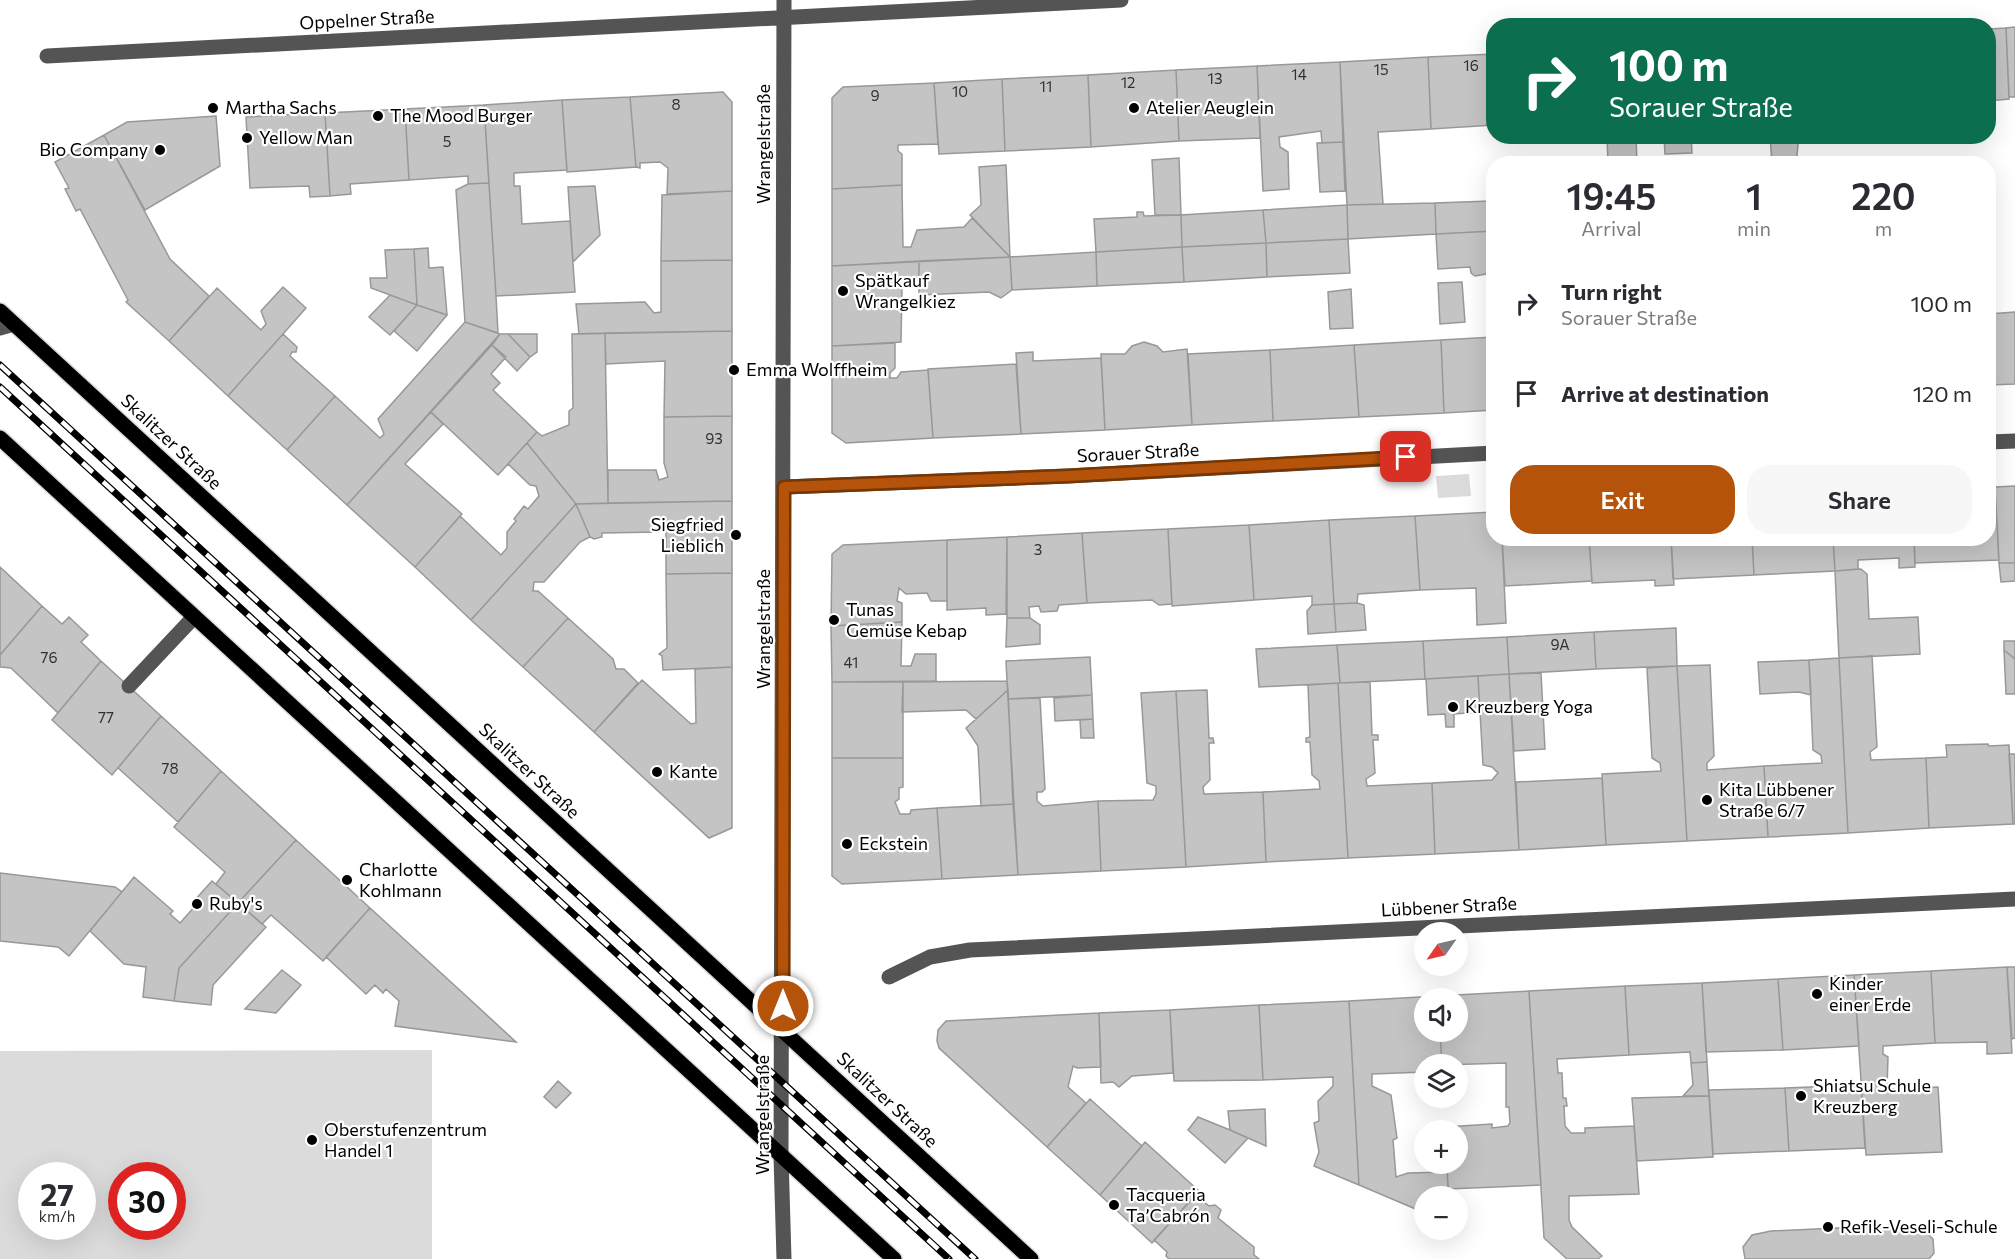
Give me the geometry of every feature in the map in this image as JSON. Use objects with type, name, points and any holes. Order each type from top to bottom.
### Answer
[{"type":"main road","name":"Skalitzer Straße","points":[[0,311],[7,326],[783,1030],[1031,1259]]},
{"type":"main road","points":[[0,438],[894,1259]]},
{"type":"street","name":"Wrangelstraße","points":[[784,0],[781,1156],[784,1259]]},
{"type":"street","name":"Oppelner Straße","points":[[47,56],[1121,0]]},
{"type":"street","points":[[1996,442],[2015,441]]},
{"type":"street","name":"Sorauer Straße","points":[[784,487],[1113,474],[1486,453]]},
{"type":"street","points":[[129,686],[194,617]]},
{"type":"street","name":"Lübbener Straße","points":[[889,977],[930,957],[970,950],[2015,900]]},
{"type":"shaded area","points":[[1469,474],[1471,496],[1438,498],[1436,476]]},
{"type":"shaded area","points":[[432,1050],[432,1259],[0,1259],[0,1051]]},
{"type":"building","points":[[2015,27],[2015,97],[2009,97],[2006,28]]},
{"type":"building","points":[[2006,28],[2009,99],[1996,100],[1996,29]]},
{"type":"building","points":[[1486,54],[1486,126],[1431,129],[1428,57]]},
{"type":"building","points":[[1428,57],[1431,129],[1378,132],[1383,204],[1347,205],[1340,62]]},
{"type":"building","points":[[1340,62],[1343,142],[1322,143],[1321,131],[1279,137],[1280,147],[1288,152],[1289,189],[1263,191],[1257,66]]},
{"type":"building","points":[[1257,66],[1260,138],[1179,141],[1176,70]]},
{"type":"building","name":"Atelier Aeuglein","points":[[1176,70],[1179,141],[1091,147],[1088,75]]},
{"type":"building","points":[[1088,75],[1091,147],[1005,151],[1002,79]]},
{"type":"building","points":[[1002,79],[1005,151],[939,154],[934,83]]},
{"type":"building","points":[[934,83],[938,144],[898,145],[898,151],[902,154],[902,185],[832,189],[832,98],[843,87]]},
{"type":"building","points":[[723,92],[732,102],[732,191],[667,194],[668,168],[660,162],[640,163],[640,168],[636,167],[630,97]]},
{"type":"building","points":[[630,97],[636,167],[567,172],[562,100]]},
{"type":"building","points":[[562,100],[567,170],[514,173],[514,186],[520,186],[522,224],[570,221],[575,292],[496,296],[484,105]]},
{"type":"building","points":[[484,105],[489,183],[468,184],[468,176],[409,180],[405,109]]},
{"type":"building","points":[[405,109],[409,180],[350,184],[351,194],[330,196],[325,113]]},
{"type":"building","points":[[325,113],[330,196],[310,197],[309,186],[250,188],[246,117]]},
{"type":"building","points":[[216,116],[220,166],[145,210],[104,135],[127,122]]},
{"type":"building","points":[[104,135],[170,259],[209,296],[169,341],[126,302],[128,300],[80,209],[76,211],[65,189],[69,188],[55,162]]},
{"type":"building","points":[[1343,142],[1345,191],[1320,192],[1317,143]]},
{"type":"building","points":[[1607,144],[1636,144],[1637,156],[1608,156]]},
{"type":"building","points":[[1664,144],[1691,144],[1692,153],[1665,154]]},
{"type":"building","points":[[1771,144],[1798,144],[1797,156],[1771,156]]},
{"type":"building","points":[[1179,158],[1181,215],[1155,215],[1152,160]]},
{"type":"building","points":[[1006,165],[1010,257],[970,215],[981,205],[979,167]]},
{"type":"building","points":[[489,183],[498,333],[465,322],[456,190],[468,184]]},
{"type":"building","points":[[902,185],[903,247],[911,247],[917,230],[964,227],[972,218],[1010,257],[832,266],[832,189]]},
{"type":"building","points":[[595,186],[600,235],[573,262],[568,187]]},
{"type":"building","points":[[732,191],[732,260],[661,261],[662,195]]},
{"type":"building","points":[[1486,201],[1486,231],[1436,234],[1435,203]]},
{"type":"building","points":[[1435,203],[1436,234],[1348,239],[1347,205]]},
{"type":"building","points":[[1347,205],[1348,239],[1266,243],[1263,210]]},
{"type":"building","points":[[1263,210],[1266,243],[1182,247],[1181,215]]},
{"type":"building","points":[[1137,212],[1143,212],[1144,216],[1181,215],[1182,247],[1096,252],[1094,219],[1137,217]]},
{"type":"building","points":[[1486,231],[1486,274],[1475,276],[1471,273],[1470,267],[1438,269],[1436,234]]},
{"type":"building","points":[[1348,239],[1350,273],[1267,277],[1266,243]]},
{"type":"building","points":[[1266,243],[1267,277],[1184,282],[1182,247]]},
{"type":"building","points":[[1182,247],[1184,282],[1097,286],[1096,252]]},
{"type":"building","points":[[428,248],[429,268],[443,267],[447,315],[417,305],[414,249]]},
{"type":"building","points":[[414,249],[417,305],[371,288],[370,278],[387,278],[385,250]]},
{"type":"building","points":[[1096,252],[1097,286],[1012,290],[1010,257]]},
{"type":"building","points":[[1010,257],[1012,290],[1001,298],[989,292],[919,295],[919,261]]},
{"type":"building","points":[[732,260],[732,331],[579,334],[576,304],[645,302],[654,313],[661,312],[661,261]]},
{"type":"building","points":[[919,261],[919,285],[902,286],[901,342],[832,346],[832,266]]},
{"type":"building","points":[[1462,282],[1465,322],[1440,324],[1438,283]]},
{"type":"building","points":[[283,287],[306,308],[228,396],[169,341],[217,288],[261,330],[266,324],[261,311]]},
{"type":"building","points":[[1351,289],[1353,328],[1330,329],[1328,292]]},
{"type":"building","points":[[390,295],[417,305],[390,335],[369,317]]},
{"type":"building","points":[[417,305],[447,315],[417,351],[394,331]]},
{"type":"building","points":[[2015,312],[2015,384],[1996,385],[1996,313]]},
{"type":"building","points":[[465,322],[500,334],[347,505],[287,450],[335,396],[380,438],[384,434],[378,419]]},
{"type":"building","points":[[732,331],[732,416],[664,417],[665,361],[606,364],[605,333]]},
{"type":"building","points":[[605,333],[608,503],[576,504],[527,443],[537,432],[542,436],[569,425],[569,411],[573,408],[572,334]]},
{"type":"building","points":[[283,334],[297,347],[296,352],[292,352],[290,356],[335,396],[287,450],[228,396]]},
{"type":"building","points":[[500,334],[508,334],[530,357],[517,371],[492,345]]},
{"type":"building","points":[[508,334],[537,334],[537,352],[530,357]]},
{"type":"building","points":[[1486,337],[1486,410],[1444,413],[1441,340]]},
{"type":"building","points":[[1441,340],[1444,413],[1359,417],[1354,345]]},
{"type":"building","points":[[1144,342],[1157,346],[1163,352],[1187,349],[1192,425],[1105,430],[1101,354],[1125,354],[1132,346]]},
{"type":"building","points":[[895,343],[895,368],[890,373],[890,378],[897,378],[901,372],[928,370],[933,438],[846,443],[832,433],[832,346]]},
{"type":"building","points":[[492,345],[506,357],[491,374],[500,383],[493,390],[537,432],[498,475],[431,412]]},
{"type":"building","points":[[1354,345],[1359,417],[1273,421],[1270,350]]},
{"type":"building","points":[[1270,350],[1273,421],[1192,425],[1188,354]]},
{"type":"building","points":[[1033,352],[1033,361],[1101,358],[1105,430],[1021,434],[1016,353]]},
{"type":"building","points":[[1016,364],[1021,434],[933,438],[928,369]]},
{"type":"building","points":[[431,412],[443,424],[405,464],[462,514],[415,567],[347,505]]},
{"type":"building","points":[[732,416],[732,501],[608,503],[608,470],[656,470],[659,480],[668,477],[664,463],[664,417]]},
{"type":"building","points":[[527,443],[576,504],[471,620],[415,567],[460,516],[501,555],[507,548],[507,532],[516,521],[514,519],[524,506],[528,509],[539,496],[536,486],[530,485],[508,464]]},
{"type":"building","points":[[2015,486],[2015,563],[1999,563],[1996,487]]},
{"type":"building","points":[[732,501],[732,573],[666,574],[666,530],[661,527],[659,532],[602,533],[602,537],[594,539],[590,537],[576,504]]},
{"type":"building","points":[[576,504],[590,537],[580,542],[544,582],[534,582],[533,591],[538,591],[568,618],[523,667],[471,620]]},
{"type":"building","points":[[1996,505],[1999,560],[1915,563],[1914,546],[1996,546]]},
{"type":"building","points":[[1486,512],[1486,546],[1502,546],[1506,623],[1477,625],[1476,588],[1420,590],[1415,516]]},
{"type":"building","points":[[1415,516],[1420,590],[1358,594],[1357,603],[1334,604],[1329,520]]},
{"type":"building","points":[[1329,520],[1334,604],[1312,605],[1312,596],[1254,600],[1249,525]]},
{"type":"building","points":[[1249,525],[1254,600],[1172,606],[1168,529]]},
{"type":"building","points":[[1168,529],[1172,604],[1159,605],[1152,600],[1087,603],[1082,533]]},
{"type":"building","points":[[1082,533],[1087,603],[1059,605],[1057,611],[1041,612],[1039,606],[1029,607],[1030,618],[1007,618],[1007,537]]},
{"type":"building","points":[[1007,537],[1006,614],[986,615],[986,608],[947,610],[947,540]]},
{"type":"building","points":[[947,540],[947,601],[931,601],[927,593],[906,594],[899,588],[897,601],[902,603],[902,622],[831,626],[832,554],[843,545]]},
{"type":"building","points":[[1502,546],[1590,546],[1592,581],[1505,586]]},
{"type":"building","points":[[1590,546],[1672,546],[1674,585],[1655,586],[1655,580],[1592,583]]},
{"type":"building","points":[[1671,546],[1752,546],[1754,575],[1673,579]]},
{"type":"building","points":[[1752,546],[1833,546],[1835,571],[1754,575]]},
{"type":"building","points":[[1833,546],[1914,546],[1915,567],[1899,568],[1899,558],[1858,560],[1858,569],[1835,571]]},
{"type":"building","points":[[1999,563],[2015,563],[2015,581],[2001,582]]},
{"type":"building","points":[[0,567],[42,606],[0,655]]},
{"type":"building","points":[[1861,569],[1867,574],[1869,619],[1918,617],[1920,654],[1839,658],[1835,571]]},
{"type":"building","points":[[732,573],[732,667],[663,670],[662,656],[659,654],[667,648],[666,574]]},
{"type":"building","points":[[1334,604],[1364,605],[1366,630],[1336,632]]},
{"type":"building","points":[[1334,604],[1336,632],[1308,634],[1307,611],[1312,605]]},
{"type":"building","points":[[42,606],[62,624],[69,617],[88,635],[81,642],[101,661],[58,713],[11,668],[0,667],[0,655]]},
{"type":"building","points":[[568,618],[613,659],[616,669],[624,669],[638,683],[594,732],[523,667]]},
{"type":"building","points":[[1007,618],[1030,618],[1040,625],[1040,644],[1006,647]]},
{"type":"building","points":[[902,622],[901,666],[911,666],[915,654],[936,654],[936,681],[832,682],[831,626]]},
{"type":"building","points":[[1676,628],[1677,666],[1596,669],[1594,632]]},
{"type":"building","points":[[1594,632],[1596,669],[1509,674],[1507,637]]},
{"type":"building","points":[[1507,637],[1509,674],[1425,679],[1423,641]]},
{"type":"building","points":[[1423,641],[1425,679],[1340,683],[1337,645]]},
{"type":"building","points":[[2004,641],[2015,641],[2015,659],[2004,650]]},
{"type":"building","points":[[1337,645],[1340,683],[1259,687],[1256,649]]},
{"type":"building","points":[[2004,650],[2015,659],[2015,694],[2006,694]]},
{"type":"building","points":[[1872,656],[1877,747],[1870,752],[1871,760],[1926,758],[1929,828],[1848,833],[1839,658]]},
{"type":"building","points":[[1090,657],[1092,695],[1008,699],[1006,661]]},
{"type":"building","points":[[1839,658],[1848,833],[1768,837],[1764,766],[1822,763],[1821,755],[1813,750],[1809,660]]},
{"type":"building","points":[[1809,660],[1811,695],[1799,692],[1760,694],[1758,662]]},
{"type":"building","points":[[101,661],[161,716],[112,775],[52,720]]},
{"type":"building","points":[[1710,665],[1714,756],[1707,763],[1707,770],[1764,766],[1768,837],[1687,841],[1677,666]]},
{"type":"building","points":[[1677,666],[1687,841],[1606,845],[1602,774],[1661,771],[1660,763],[1652,758],[1647,668]]},
{"type":"building","points":[[732,667],[732,828],[709,838],[594,732],[642,680],[691,724],[696,723],[695,669]]},
{"type":"building","points":[[1541,673],[1545,749],[1514,751],[1509,674]]},
{"type":"building","points":[[1509,674],[1519,850],[1435,854],[1432,783],[1492,780],[1498,773],[1492,767],[1483,765],[1478,676]]},
{"type":"building","points":[[1478,676],[1480,712],[1454,714],[1454,727],[1446,727],[1445,714],[1428,715],[1426,679]]},
{"type":"building","points":[[1007,681],[1008,690],[976,719],[966,710],[902,712],[903,682]]},
{"type":"building","points":[[832,682],[903,682],[903,758],[832,758]]},
{"type":"building","points":[[1370,682],[1372,735],[1378,735],[1378,740],[1373,740],[1375,773],[1366,779],[1367,786],[1432,783],[1435,854],[1348,858],[1338,683]]},
{"type":"building","points":[[1338,683],[1348,858],[1266,862],[1263,792],[1320,789],[1319,781],[1312,775],[1310,742],[1306,742],[1306,738],[1310,737],[1308,685]]},
{"type":"building","points":[[1008,690],[1013,804],[981,806],[978,746],[966,728]]},
{"type":"building","points":[[1207,690],[1209,738],[1213,738],[1214,743],[1209,743],[1210,780],[1203,787],[1204,794],[1263,792],[1266,862],[1186,867],[1176,691]]},
{"type":"building","points":[[1176,691],[1186,867],[1101,871],[1098,801],[1153,800],[1156,794],[1156,786],[1147,783],[1141,693]]},
{"type":"building","points":[[1092,695],[1093,719],[1055,721],[1054,698]]},
{"type":"building","points":[[1040,698],[1045,789],[1037,792],[1037,801],[1043,806],[1098,801],[1101,871],[1018,875],[1008,699]]},
{"type":"building","points":[[161,716],[221,771],[178,822],[118,768]]},
{"type":"building","points":[[1093,719],[1094,738],[1081,738],[1080,720]]},
{"type":"building","points":[[1988,744],[1989,746],[2009,745],[2013,824],[1929,828],[1926,758],[1947,757],[1946,745]]},
{"type":"building","points":[[2009,754],[2015,754],[2015,824],[2013,824]]},
{"type":"building","points":[[832,758],[903,758],[903,787],[899,788],[899,799],[895,802],[900,814],[910,814],[911,810],[937,808],[942,879],[842,884],[832,876]]},
{"type":"building","points":[[221,771],[296,840],[238,903],[216,884],[225,872],[174,827]]},
{"type":"building","points":[[1602,778],[1606,845],[1519,850],[1516,782]]},
{"type":"building","points":[[1013,804],[1018,875],[942,879],[937,808]]},
{"type":"building","points":[[296,840],[370,908],[323,961],[271,915],[262,924],[238,903]]},
{"type":"building","points":[[0,873],[115,887],[122,892],[69,956],[58,947],[0,941]]},
{"type":"building","points":[[134,877],[173,911],[170,914],[180,923],[196,905],[193,902],[212,881],[238,903],[179,968],[174,1001],[143,997],[146,967],[124,964],[90,931]]},
{"type":"building","points":[[238,903],[266,927],[213,985],[211,1005],[174,1001],[179,968]]},
{"type":"building","points":[[370,908],[516,1042],[395,1026],[399,1001],[386,989],[383,993],[375,985],[366,994],[326,957]]},
{"type":"building","points":[[2007,967],[2012,1053],[1987,1054],[1987,1042],[1935,1043],[1931,971]]},
{"type":"building","points":[[2007,967],[2015,967],[2015,1038],[2012,1039]]},
{"type":"building","points":[[282,970],[301,985],[276,1013],[245,1009]]},
{"type":"building","points":[[1931,971],[1935,1043],[1883,1046],[1883,1054],[1888,1057],[1887,1089],[1938,1087],[1942,1152],[1866,1155],[1854,975]]},
{"type":"building","points":[[1854,975],[1859,1046],[1783,1050],[1778,979]]},
{"type":"building","points":[[1778,979],[1783,1050],[1706,1052],[1702,983]]},
{"type":"building","points":[[1702,983],[1707,1062],[1691,1063],[1690,1052],[1629,1055],[1625,986]]},
{"type":"building","points":[[1625,986],[1629,1055],[1557,1059],[1558,1073],[1562,1073],[1563,1098],[1566,1098],[1567,1106],[1564,1106],[1565,1126],[1571,1133],[1585,1133],[1585,1128],[1634,1126],[1639,1194],[1569,1196],[1569,1220],[1572,1227],[1602,1256],[1598,1259],[1567,1259],[1544,1238],[1529,991]]},
{"type":"building","points":[[1529,991],[1541,1185],[1468,1188],[1468,1186],[1448,1186],[1447,1174],[1468,1174],[1468,1126],[1492,1124],[1492,1128],[1508,1126],[1510,1123],[1509,1107],[1506,1107],[1506,1063],[1468,1064],[1468,1054],[1441,1054],[1441,1042],[1468,1042],[1468,994]]},
{"type":"building","points":[[1414,997],[1414,1042],[1441,1042],[1441,1054],[1414,1054],[1414,1072],[1372,1074],[1372,1086],[1391,1095],[1397,1138],[1393,1140],[1396,1177],[1408,1173],[1447,1174],[1448,1186],[1414,1186],[1414,1208],[1359,1185],[1349,1001]]},
{"type":"building","points":[[1349,1001],[1359,1185],[1314,1166],[1319,1152],[1314,1123],[1319,1121],[1318,1101],[1333,1086],[1333,1077],[1263,1080],[1259,1005]]},
{"type":"building","points":[[1259,1005],[1263,1080],[1174,1081],[1170,1010]]},
{"type":"building","points":[[1170,1010],[1173,1073],[1132,1076],[1119,1087],[1113,1082],[1101,1083],[1099,1013]]},
{"type":"building","points":[[1099,1013],[1101,1067],[1077,1068],[1073,1066],[1068,1087],[1086,1103],[1047,1147],[939,1048],[937,1041],[938,1030],[946,1021]]},
{"type":"building","points":[[1707,1062],[1709,1096],[1683,1096],[1693,1085],[1691,1063]]},
{"type":"building","points":[[558,1081],[571,1093],[556,1108],[544,1097]]},
{"type":"building","points":[[1861,1085],[1865,1148],[1789,1151],[1785,1088]]},
{"type":"building","points":[[1785,1088],[1789,1151],[1713,1154],[1709,1090]]},
{"type":"building","points":[[1709,1096],[1713,1157],[1637,1161],[1632,1098]]},
{"type":"building","points":[[1090,1099],[1142,1146],[1100,1195],[1047,1147]]},
{"type":"building","points":[[1265,1109],[1266,1146],[1230,1130],[1228,1111]]},
{"type":"building","points":[[1198,1117],[1248,1138],[1225,1163],[1188,1130]]},
{"type":"building","points":[[1145,1142],[1199,1191],[1152,1243],[1100,1195]]},
{"type":"building","points":[[1196,1195],[1209,1206],[1215,1205],[1221,1210],[1218,1218],[1254,1247],[1254,1255],[1259,1259],[1169,1259],[1166,1256],[1167,1252],[1154,1240]]},
{"type":"building","points":[[1902,1225],[1906,1228],[1922,1228],[1933,1239],[1934,1253],[1929,1259],[1745,1259],[1743,1247],[1752,1235],[1771,1231]]},
{"type":"railway","points":[[0,365],[975,1259]]},
{"type":"railway","points":[[0,387],[949,1259]]},
{"type":"place","name":"Martha Sachs","points":[[213,108]]},
{"type":"place","name":"Atelier Aeuglein","points":[[1134,108]]},
{"type":"place","name":"The Mood Burger","points":[[378,116]]},
{"type":"place","name":"Yellow Man","points":[[247,138]]},
{"type":"place","name":"Bio Company","points":[[160,150]]},
{"type":"place","name":"Spätkauf Wrangelkiez","points":[[843,291]]},
{"type":"place","name":"Emma Wolffheim","points":[[734,370]]},
{"type":"place","name":"Siegfried Lieblich","points":[[736,535]]},
{"type":"place","name":"Tunas Gemüse Kebap","points":[[834,620]]},
{"type":"place","name":"Kreuzberg Yoga","points":[[1453,707]]},
{"type":"place","name":"Kante","points":[[657,772]]},
{"type":"place","name":"Kita Lübbener Straße 6/7","points":[[1707,800]]},
{"type":"place","name":"Eckstein","points":[[847,844]]},
{"type":"place","name":"Charlotte Kohlmann","points":[[347,880]]},
{"type":"place","name":"Ruby's","points":[[197,904]]},
{"type":"place","name":"Kinder einer Erde","points":[[1817,994]]},
{"type":"place","name":"Shiatsu Schule Kreuzberg","points":[[1801,1096]]},
{"type":"place","name":"Oberstufenzentrum Handel 1","points":[[312,1140]]},
{"type":"place","name":"Tacqueria Ta’Cabrón","points":[[1114,1205]]},
{"type":"place","name":"Refik-Veseli-Schule","points":[[1828,1227]]},
{"type":"route","points":[[783,1006],[784,487],[1068,476],[1406,457]]}]
